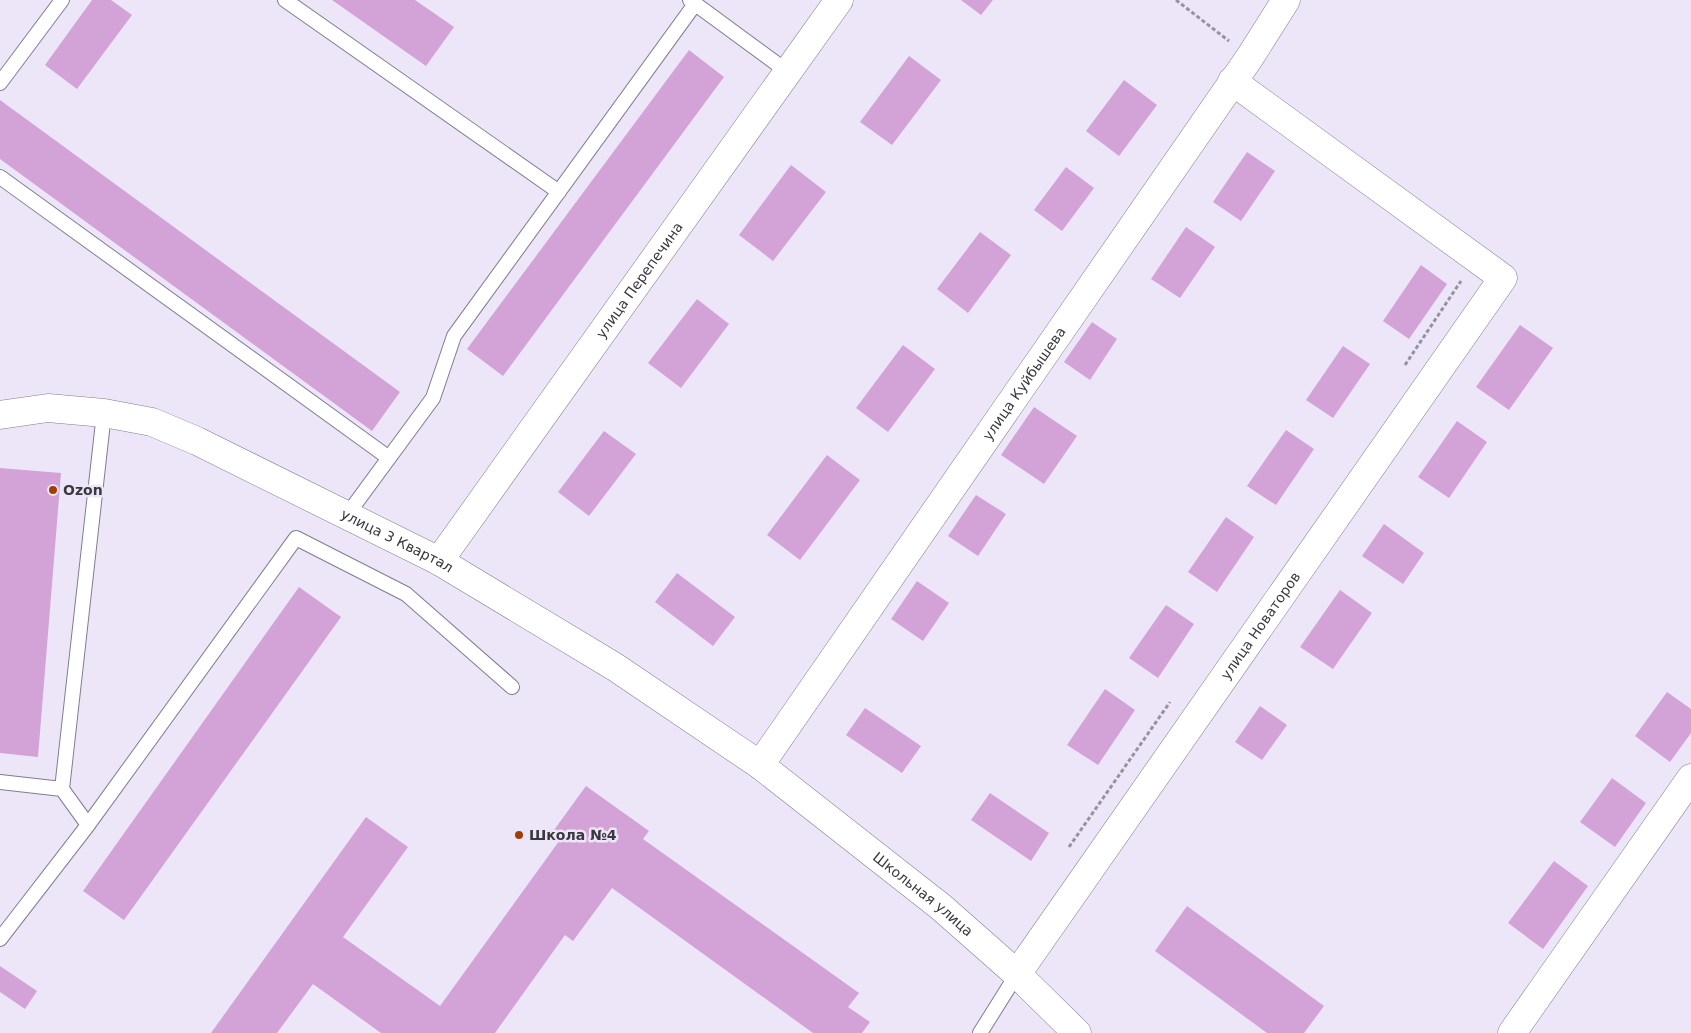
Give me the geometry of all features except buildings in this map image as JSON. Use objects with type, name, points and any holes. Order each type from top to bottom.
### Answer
[{"type":"street","name":"улица Перепечина","points":[[439,561],[840,0]]},
{"type":"street","name":"улица Куйбышева","points":[[760,765],[1250,57],[1286,0]]},
{"type":"street","name":"улица Новаторов","points":[[1017,974],[1503,278],[1232,81]]},
{"type":"street","name":"улица 3 Квартал","points":[[0,415],[48,408],[104,412],[152,422],[197,441],[439,561],[615,667],[760,765]]},
{"type":"street","name":"Школьная улица","points":[[760,765],[941,907],[1017,974],[1077,1033]]},
{"type":"street","points":[[1512,1033],[1691,778]]},
{"type":"lane","points":[[0,83],[62,0]]},
{"type":"lane","points":[[285,0],[559,192]]},
{"type":"lane","points":[[348,515],[433,398],[454,336],[559,192],[692,2],[788,72]]},
{"type":"lane","points":[[0,177],[389,458]]},
{"type":"lane","points":[[88,825],[62,790],[104,412]]},
{"type":"lane","points":[[0,939],[88,825],[296,538],[406,594],[512,687]]},
{"type":"lane","points":[[0,782],[62,790]]},
{"type":"lane","points":[[980,1033],[1017,974]]},
{"type":"path","points":[[1176,0],[1250,57]]},
{"type":"path","points":[[1401,372],[1461,281]]},
{"type":"path","points":[[1064,853],[1173,698]]},
{"type":"place","name":"Ozon","points":[[53,490]]},
{"type":"place","name":"Школа №4","points":[[519,835]]}]
